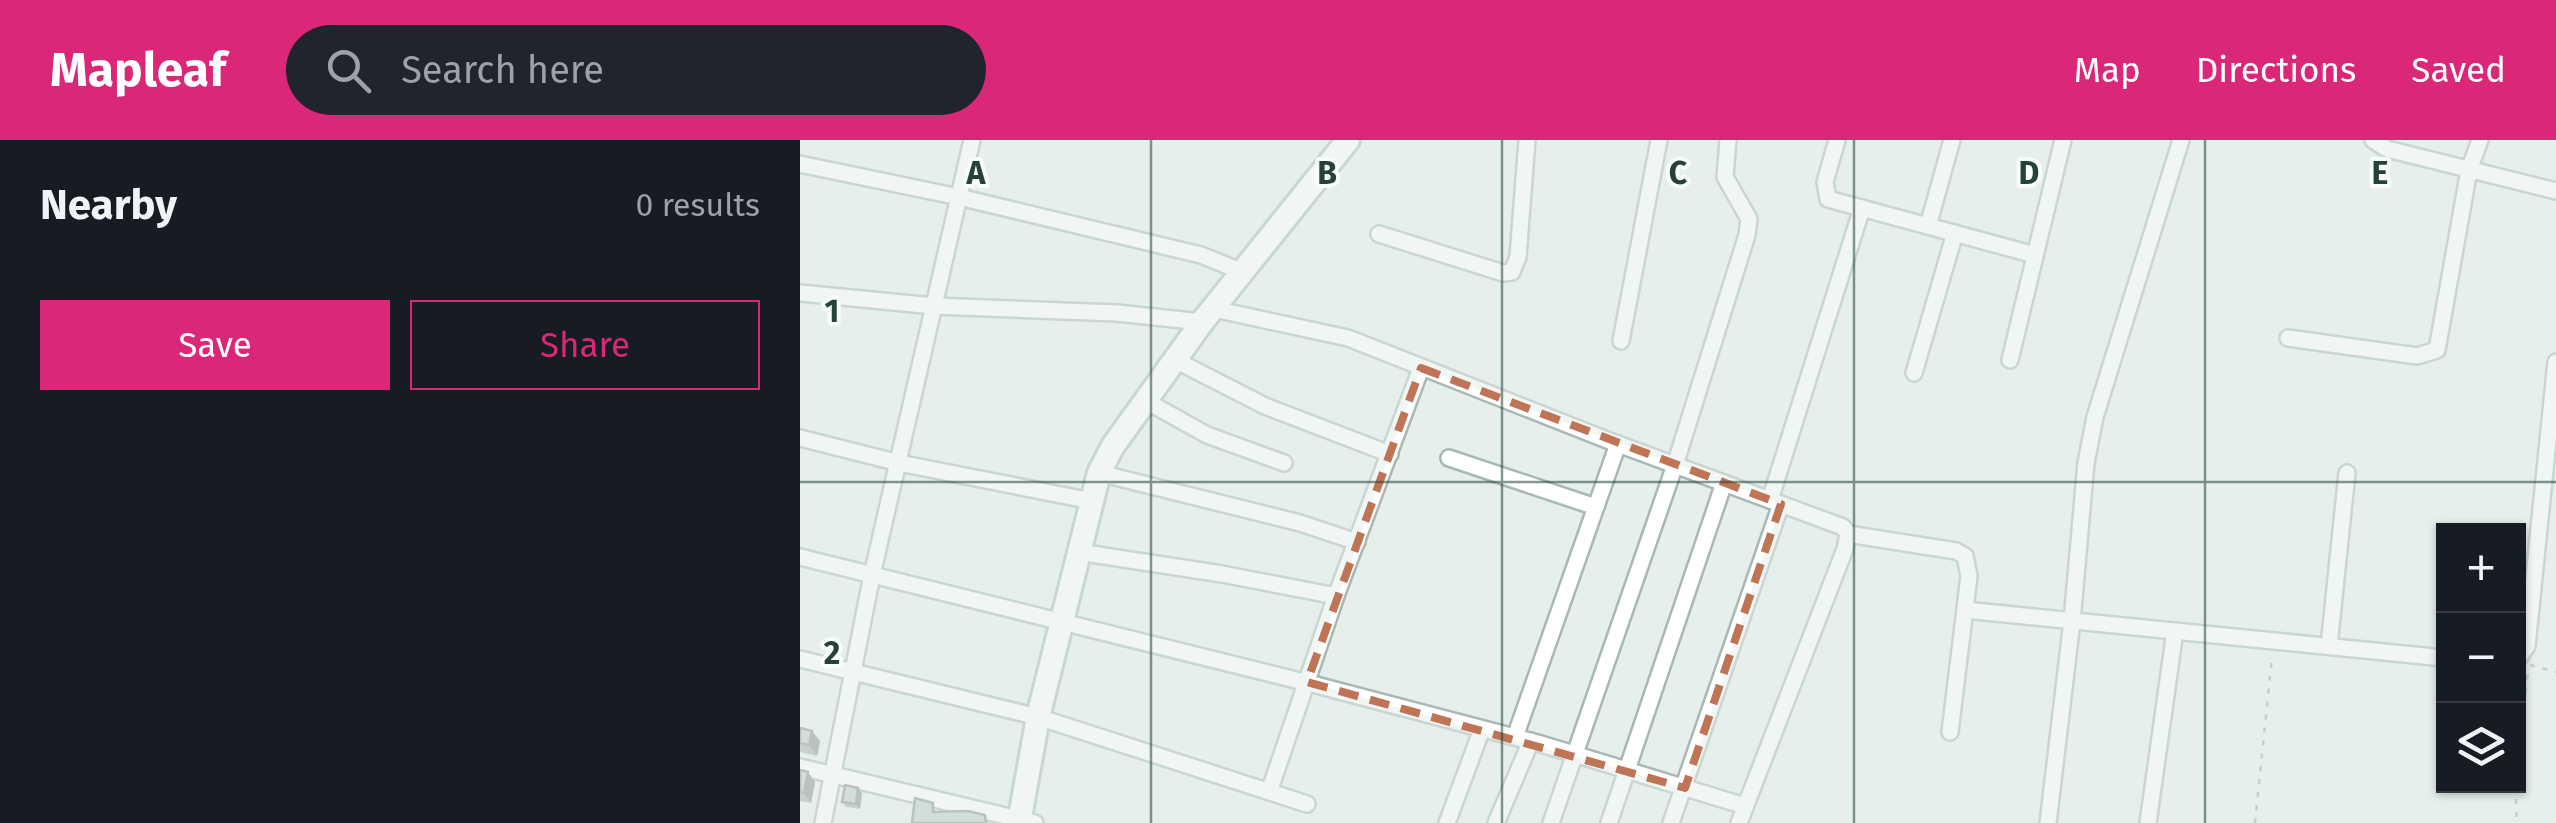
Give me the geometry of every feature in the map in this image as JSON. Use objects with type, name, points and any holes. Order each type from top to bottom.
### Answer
[{"type":"street","points":[[823,823],[872,575],[972,140]]},
{"type":"street","points":[[800,767],[1024,822],[1038,717],[1099,473],[1113,446],[1175,360],[1348,140]]},
{"type":"street","points":[[1380,234],[1503,273],[1512,272],[1518,257],[1527,140]]},
{"type":"street","points":[[1621,341],[1658,140]]},
{"type":"street","points":[[1551,823],[1675,465],[1747,235],[1749,218],[1725,177],[1728,140]]},
{"type":"street","points":[[1836,140],[1825,192],[1828,199],[2035,256]]},
{"type":"street","points":[[1928,226],[1952,140]]},
{"type":"street","points":[[2010,360],[2063,140]]},
{"type":"street","points":[[2048,823],[2086,464],[2095,417],[2181,140]]},
{"type":"street","points":[[2288,338],[2417,356],[2437,350],[2469,170],[2480,140]]},
{"type":"street","points":[[2384,143],[2469,170],[2556,191]]},
{"type":"street","points":[[800,164],[959,197],[1201,255],[1244,272]]},
{"type":"street","points":[[1671,823],[1775,502],[1862,208]]},
{"type":"street","points":[[1914,373],[1955,234]]},
{"type":"street","points":[[800,293],[934,306],[1208,316],[1348,338],[1844,528],[1848,534],[1846,549],[1738,823]]},
{"type":"street","points":[[1175,360],[1265,406],[1390,454]]},
{"type":"street","points":[[2526,646],[2556,362]]},
{"type":"street","points":[[1269,792],[1336,596],[1421,368]]},
{"type":"street","points":[[1146,401],[1206,435],[1284,463]]},
{"type":"street","points":[[800,438],[899,463],[1092,502]]},
{"type":"street","points":[[1496,823],[1618,444]]},
{"type":"street","points":[[1449,458],[1596,507]]},
{"type":"street","points":[[1099,473],[1357,542]]},
{"type":"street","points":[[2329,646],[2347,473]]},
{"type":"street","points":[[1610,823],[1724,483]]},
{"type":"street","points":[[1848,534],[1956,551],[1965,556],[1969,566],[1950,732]]},
{"type":"street","points":[[1078,552],[1336,596]]},
{"type":"street","points":[[800,557],[1482,728],[1745,806]]},
{"type":"street","points":[[1965,610],[2436,657]]},
{"type":"street","points":[[2148,823],[2174,631]]},
{"type":"street","points":[[800,659],[1038,717],[1307,804]]},
{"type":"street","points":[[1447,823],[1482,728]]},
{"type":"path","points":[[2255,823],[2274,641]]},
{"type":"path","points":[[2526,662],[2556,672]]},
{"type":"path","points":[[2515,793],[2517,823]]},
{"type":"highlighted area","points":[[1421,368],[1781,504],[1685,788],[1307,682]]},
{"type":"building","points":[[800,728],[812,731],[809,745],[800,743]]},
{"type":"building","points":[[800,770],[808,772],[804,793],[800,792]]},
{"type":"building","points":[[845,785],[858,788],[856,804],[842,802]]},
{"type":"building","points":[[915,798],[933,803],[933,812],[968,811],[985,815],[986,823],[912,823]]}]
